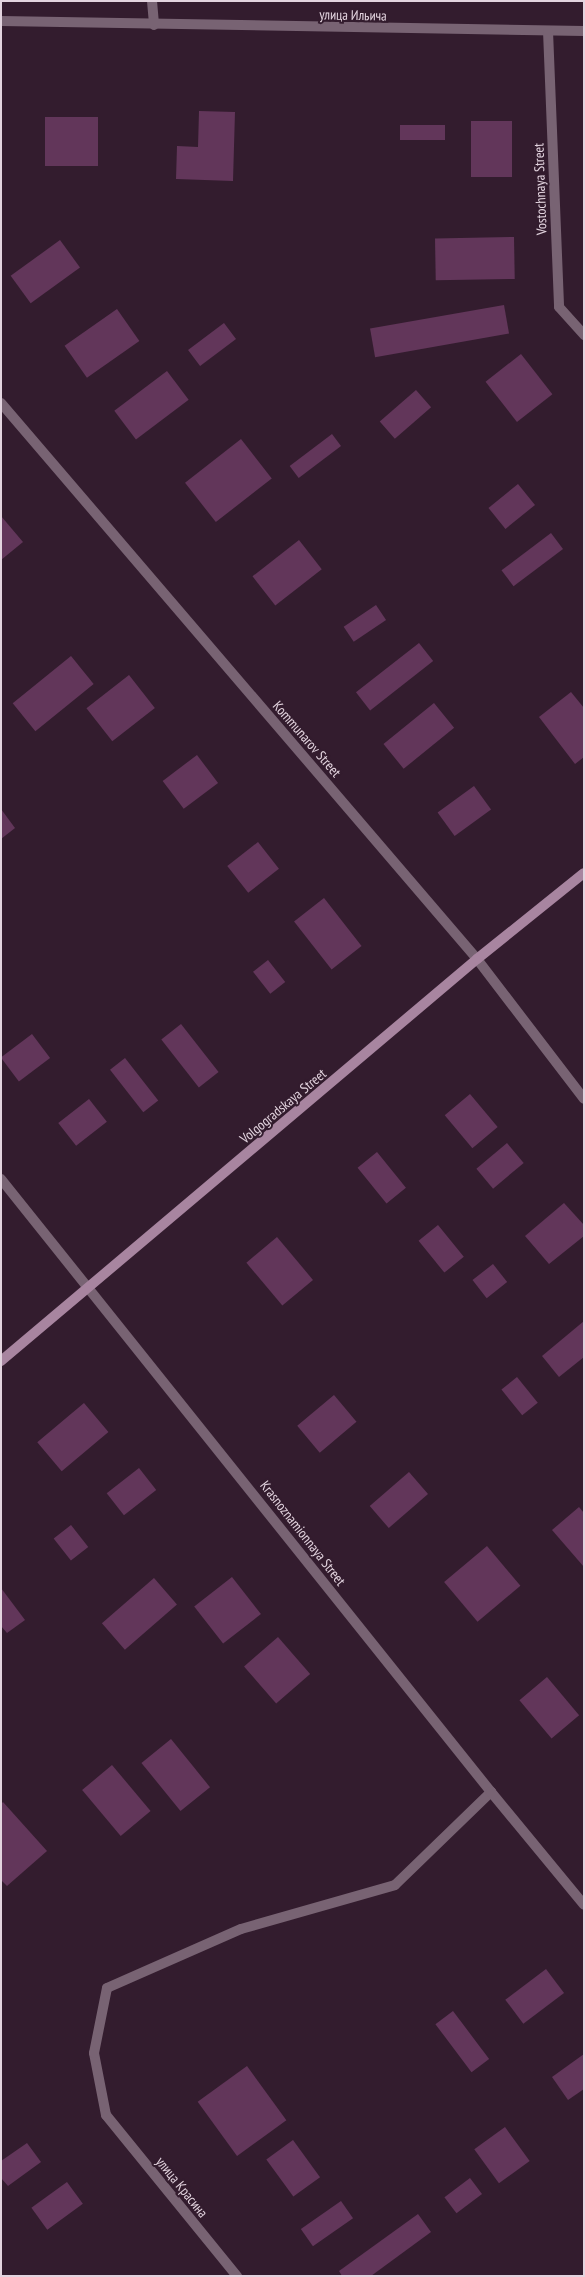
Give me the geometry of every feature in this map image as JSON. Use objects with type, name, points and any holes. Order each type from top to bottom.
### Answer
[{"type":"main road","name":"Volgogradskaya Street","points":[[1,1361],[477,959],[584,872]]},
{"type":"street","points":[[152,1],[154,25]]},
{"type":"street","name":"улица Ильича","points":[[1,21],[548,32],[584,31]]},
{"type":"street","name":"Vostochnaya Street","points":[[548,32],[559,308],[584,335]]},
{"type":"street","name":"Kommunarov Street","points":[[1,403],[477,959],[584,1099]]},
{"type":"street","name":"Krasnoznamionnaya Street","points":[[1,1179],[90,1287],[490,1792],[584,1905]]},
{"type":"street","name":"улица Красина","points":[[237,2276],[106,2115],[94,2053],[107,1988],[241,1929],[395,1885],[490,1792]]},
{"type":"building","points":[[199,111],[235,112],[233,181],[176,179],[177,146],[198,147]]},
{"type":"building","points":[[45,117],[98,117],[98,166],[45,166]]},
{"type":"building","points":[[471,121],[512,121],[512,177],[471,177]]},
{"type":"building","points":[[400,125],[445,125],[445,140],[400,140]]},
{"type":"building","points":[[514,237],[515,279],[436,280],[435,238]]},
{"type":"building","points":[[60,240],[80,268],[31,303],[11,276]]},
{"type":"building","points":[[504,305],[509,334],[375,357],[370,329]]},
{"type":"building","points":[[117,309],[139,341],[87,378],[65,346]]},
{"type":"building","points":[[224,323],[236,339],[200,366],[188,350]]},
{"type":"building","points":[[521,354],[552,394],[517,422],[486,382]]},
{"type":"building","points":[[167,371],[189,400],[136,439],[114,411]]},
{"type":"building","points":[[416,390],[431,407],[395,439],[380,421]]},
{"type":"building","points":[[332,434],[341,446],[299,478],[290,466]]},
{"type":"building","points":[[241,439],[272,478],[216,522],[185,483]]},
{"type":"building","points":[[518,484],[535,505],[505,529],[488,508]]},
{"type":"building","points":[[1,516],[23,542],[1,560]]},
{"type":"building","points":[[551,533],[563,549],[514,586],[501,570]]},
{"type":"building","points":[[299,540],[322,569],[275,605],[253,576]]},
{"type":"building","points":[[376,605],[386,620],[354,642],[344,627]]},
{"type":"building","points":[[419,643],[433,661],[370,710],[356,692]]},
{"type":"building","points":[[71,656],[94,684],[35,731],[13,703]]},
{"type":"building","points":[[129,675],[155,708],[112,741],[86,708]]},
{"type":"building","points":[[571,692],[584,708],[584,757],[575,764],[539,717]]},
{"type":"building","points":[[434,703],[454,728],[404,769],[383,744]]},
{"type":"building","points":[[197,755],[218,783],[184,809],[163,781]]},
{"type":"building","points":[[474,786],[491,809],[455,836],[438,812]]},
{"type":"building","points":[[1,809],[15,828],[1,839]]},
{"type":"building","points":[[258,842],[279,869],[248,893],[227,866]]},
{"type":"building","points":[[324,898],[362,946],[332,969],[294,921]]},
{"type":"building","points":[[268,960],[285,982],[270,994],[253,972]]},
{"type":"building","points":[[181,1024],[219,1072],[199,1087],[161,1039]]},
{"type":"building","points":[[32,1034],[50,1058],[19,1081],[1,1057]]},
{"type":"building","points":[[125,1058],[158,1101],[143,1112],[110,1070]]},
{"type":"building","points":[[470,1094],[498,1127],[472,1148],[445,1115]]},
{"type":"building","points":[[89,1099],[107,1122],[76,1146],[58,1123]]},
{"type":"building","points":[[507,1143],[524,1163],[493,1189],[476,1169]]},
{"type":"building","points":[[377,1152],[406,1188],[387,1203],[358,1168]]},
{"type":"building","points":[[564,1203],[584,1225],[584,1236],[549,1264],[525,1236]]},
{"type":"building","points":[[438,1225],[464,1257],[444,1273],[419,1241]]},
{"type":"building","points":[[277,1237],[313,1280],[282,1306],[246,1263]]},
{"type":"building","points":[[493,1264],[507,1282],[487,1298],[473,1280]]},
{"type":"building","points":[[584,1321],[584,1357],[559,1377],[542,1356]]},
{"type":"building","points":[[517,1377],[538,1403],[522,1415],[501,1390]]},
{"type":"building","points":[[334,1395],[356,1422],[320,1453],[297,1426]]},
{"type":"building","points":[[84,1403],[108,1432],[62,1471],[37,1442]]},
{"type":"building","points":[[139,1468],[156,1490],[124,1515],[107,1493]]},
{"type":"building","points":[[409,1472],[428,1494],[389,1528],[370,1506]]},
{"type":"building","points":[[579,1507],[584,1513],[584,1567],[552,1530]]},
{"type":"building","points":[[71,1525],[88,1547],[71,1561],[54,1539]]},
{"type":"building","points":[[487,1546],[520,1586],[478,1622],[444,1582]]},
{"type":"building","points":[[232,1577],[261,1614],[223,1644],[194,1607]]},
{"type":"building","points":[[154,1578],[177,1604],[125,1650],[102,1623]]},
{"type":"building","points":[[1,1588],[25,1620],[7,1633],[1,1626]]},
{"type":"building","points":[[278,1637],[310,1674],[276,1704],[244,1667]]},
{"type":"building","points":[[547,1677],[579,1715],[552,1738],[519,1700]]},
{"type":"building","points":[[171,1739],[210,1787],[180,1811],[141,1763]]},
{"type":"building","points":[[112,1765],[151,1811],[121,1836],[82,1790]]},
{"type":"building","points":[[3,1802],[47,1851],[7,1886],[1,1880],[1,1804]]},
{"type":"building","points":[[546,1969],[564,1993],[523,2024],[505,2000]]},
{"type":"building","points":[[453,2011],[489,2059],[472,2072],[435,2024]]},
{"type":"building","points":[[584,2054],[584,2089],[568,2100],[552,2077]]},
{"type":"building","points":[[247,2066],[286,2120],[237,2156],[198,2102]]},
{"type":"building","points":[[505,2127],[530,2161],[499,2183],[474,2149]]},
{"type":"building","points":[[293,2140],[320,2177],[293,2197],[266,2159]]},
{"type":"building","points":[[27,2143],[41,2162],[8,2186],[1,2178],[1,2161]]},
{"type":"building","points":[[470,2178],[482,2194],[456,2213],[444,2197]]},
{"type":"building","points":[[67,2182],[83,2204],[47,2230],[31,2208]]},
{"type":"building","points":[[341,2201],[353,2218],[313,2246],[301,2229]]},
{"type":"building","points":[[418,2214],[431,2232],[371,2276],[342,2276],[339,2271]]}]
